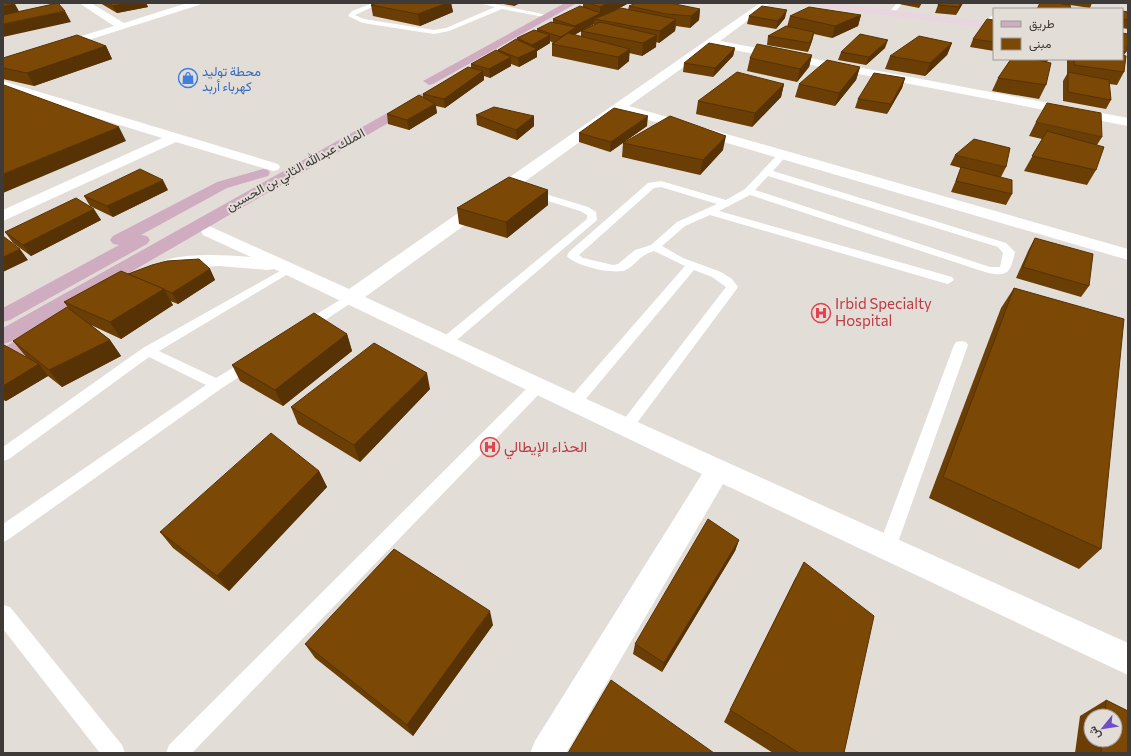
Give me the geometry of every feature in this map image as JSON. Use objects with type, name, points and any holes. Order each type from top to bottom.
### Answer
[{"type":"main road","name":"الملك عبدالله الثاني بن الحسين","points":[[3,316],[572,3]]},
{"type":"main road","name":"الملك عبدالله الثاني بن الحسين","points":[[3,338],[197,225],[588,3]]},
{"type":"main road","points":[[3,358],[302,175],[309,168],[314,159]]},
{"type":"main road","points":[[3,301],[222,185],[268,170]]},
{"type":"street","points":[[84,3],[122,26]]},
{"type":"street","points":[[3,64],[196,3]]},
{"type":"street","points":[[350,298],[766,3]]},
{"type":"street","points":[[815,3],[993,22]]},
{"type":"street","points":[[842,3],[897,6],[993,22]]},
{"type":"street","points":[[711,42],[1128,122]]},
{"type":"street","points":[[3,85],[175,137],[268,170]]},
{"type":"street","points":[[618,107],[1128,255]]},
{"type":"street","points":[[3,216],[175,137]]},
{"type":"street","points":[[209,231],[574,403],[1128,659]]},
{"type":"street","points":[[150,267],[201,259],[250,262],[289,269]]},
{"type":"street","points":[[547,753],[718,470]]},
{"type":"lane","points":[[378,3],[354,12],[350,16],[368,22],[434,32],[447,30],[501,7]]},
{"type":"lane","points":[[481,3],[549,16]]},
{"type":"lane","points":[[726,203],[661,184],[651,185],[573,254],[573,256],[579,260],[613,269],[622,266],[639,252],[655,247],[681,224],[726,203],[749,191],[782,154]]},
{"type":"lane","points":[[749,191],[989,270],[1000,271],[1005,269],[1009,252],[1002,245],[767,172]]},
{"type":"lane","points":[[446,342],[592,220],[593,216],[589,211],[539,195]]},
{"type":"lane","points":[[709,211],[948,280]]},
{"type":"lane","points":[[626,427],[732,287],[720,276],[692,265],[655,247]]},
{"type":"lane","points":[[574,403],[692,265]]},
{"type":"lane","points":[[3,455],[148,351],[289,269]]},
{"type":"lane","points":[[291,337],[350,298]]},
{"type":"lane","points":[[887,548],[961,345]]},
{"type":"lane","points":[[148,351],[217,384]]},
{"type":"lane","points":[[3,534],[217,384],[264,354]]},
{"type":"lane","points":[[178,753],[538,386]]},
{"type":"lane","points":[[3,614],[114,753]]},
{"type":"building","points":[[3,3],[14,3],[15,4],[3,6]]},
{"type":"building","points":[[58,3],[65,11],[3,24],[3,15]]},
{"type":"building","points":[[109,3],[128,3],[113,6]]},
{"type":"building","points":[[377,3],[447,3],[418,14],[371,5]]},
{"type":"building","points":[[588,3],[608,3],[600,7]]},
{"type":"building","points":[[636,3],[670,3],[700,9],[691,16],[666,14],[629,6]]},
{"type":"building","points":[[939,3],[961,3],[959,7],[938,5]]},
{"type":"building","points":[[1040,3],[1056,3],[1070,5],[1071,8],[1038,8]]},
{"type":"building","points":[[580,6],[601,13],[575,26],[553,19]]},
{"type":"building","points":[[762,6],[787,10],[778,21],[749,16]]},
{"type":"building","points":[[809,7],[861,15],[835,26],[790,16]]},
{"type":"building","points":[[621,8],[676,19],[660,31],[594,19]]},
{"type":"building","points":[[1123,11],[1128,12],[1128,20],[1123,19]]},
{"type":"building","points":[[987,19],[993,20],[993,42],[973,39]]},
{"type":"building","points":[[551,22],[576,27],[561,37],[537,29]]},
{"type":"building","points":[[600,22],[657,35],[643,43],[581,31]]},
{"type":"building","points":[[786,26],[814,32],[810,43],[768,36]]},
{"type":"building","points":[[534,30],[550,35],[532,45],[517,38]]},
{"type":"building","points":[[568,33],[630,49],[618,57],[552,44]]},
{"type":"building","points":[[1123,33],[1128,34],[1126,52],[1123,52]]},
{"type":"building","points":[[860,34],[888,40],[869,57],[841,52]]},
{"type":"building","points":[[77,35],[106,46],[27,73],[3,68],[3,58]]},
{"type":"building","points":[[919,36],[952,43],[930,63],[890,56]]},
{"type":"building","points":[[516,39],[537,49],[518,58],[498,50]]},
{"type":"building","points":[[709,43],[735,48],[715,68],[684,63]]},
{"type":"building","points":[[757,44],[812,55],[800,69],[750,58]]},
{"type":"building","points":[[496,50],[511,57],[489,69],[471,64]]},
{"type":"building","points":[[1123,55],[1126,56],[1124,72],[1074,65],[1074,60],[1123,60]]},
{"type":"building","points":[[827,60],[860,67],[839,93],[799,84]]},
{"type":"building","points":[[1010,60],[1038,60],[1051,63],[1046,85],[998,78]]},
{"type":"building","points":[[468,67],[483,71],[444,99],[423,94]]},
{"type":"building","points":[[737,72],[784,84],[755,113],[698,101]]},
{"type":"building","points":[[1068,72],[1109,80],[1111,100],[1068,92]]},
{"type":"building","points":[[874,73],[905,78],[891,104],[858,99]]},
{"type":"building","points":[[4,85],[119,127],[3,174]]},
{"type":"building","points":[[419,95],[435,104],[407,120],[387,114]]},
{"type":"building","points":[[1047,103],[1101,113],[1102,137],[1036,122]]},
{"type":"building","points":[[494,107],[534,116],[516,130],[476,115]]},
{"type":"building","points":[[614,108],[648,116],[611,142],[579,133]]},
{"type":"building","points":[[670,116],[726,136],[703,160],[623,143]]},
{"type":"building","points":[[1047,131],[1104,147],[1096,170],[1032,156]]},
{"type":"building","points":[[974,139],[1010,148],[1006,167],[955,155]]},
{"type":"building","points":[[961,167],[1012,180],[1012,194],[956,181]]},
{"type":"building","points":[[140,169],[163,180],[107,206],[84,196]]},
{"type":"building","points":[[509,177],[548,190],[506,222],[457,208]]},
{"type":"building","points":[[76,198],[94,209],[23,245],[5,232]]},
{"type":"building","points":[[3,236],[20,249],[3,257]]},
{"type":"building","points":[[1035,238],[1093,254],[1089,286],[1023,267]]},
{"type":"building","points":[[199,259],[210,269],[172,293],[128,274],[167,261]]},
{"type":"building","points":[[121,271],[164,289],[110,322],[64,302]]},
{"type":"building","points":[[1014,288],[1124,319],[1101,549],[943,477]]},
{"type":"building","points":[[67,307],[110,340],[49,370],[13,341]]},
{"type":"building","points":[[314,313],[347,334],[275,390],[232,365]]},
{"type":"building","points":[[374,343],[427,373],[354,445],[291,407]]},
{"type":"building","points":[[4,345],[39,364],[3,386],[3,346]]},
{"type":"building","points":[[271,433],[319,471],[217,576],[160,532]]},
{"type":"building","points":[[708,519],[739,540],[664,663],[635,644]]},
{"type":"building","points":[[394,549],[490,611],[407,725],[305,644]]},
{"type":"building","points":[[804,562],[874,616],[844,753],[799,753],[730,710]]},
{"type":"building","points":[[611,680],[714,753],[568,753]]},
{"type":"building","points":[[1106,700],[1122,708],[1106,708]]},
{"type":"building","points":[[1123,708],[1128,711],[1128,753],[1101,753],[1101,748],[1123,748]]},
{"type":"place","name":"محطة توليد كهرباء أربد","points":[[188,78]]},
{"type":"place","name":"Irbid Specialty Hospital","points":[[821,313]]},
{"type":"place","name":"الحذاء الإيطالي","points":[[490,447]]}]
